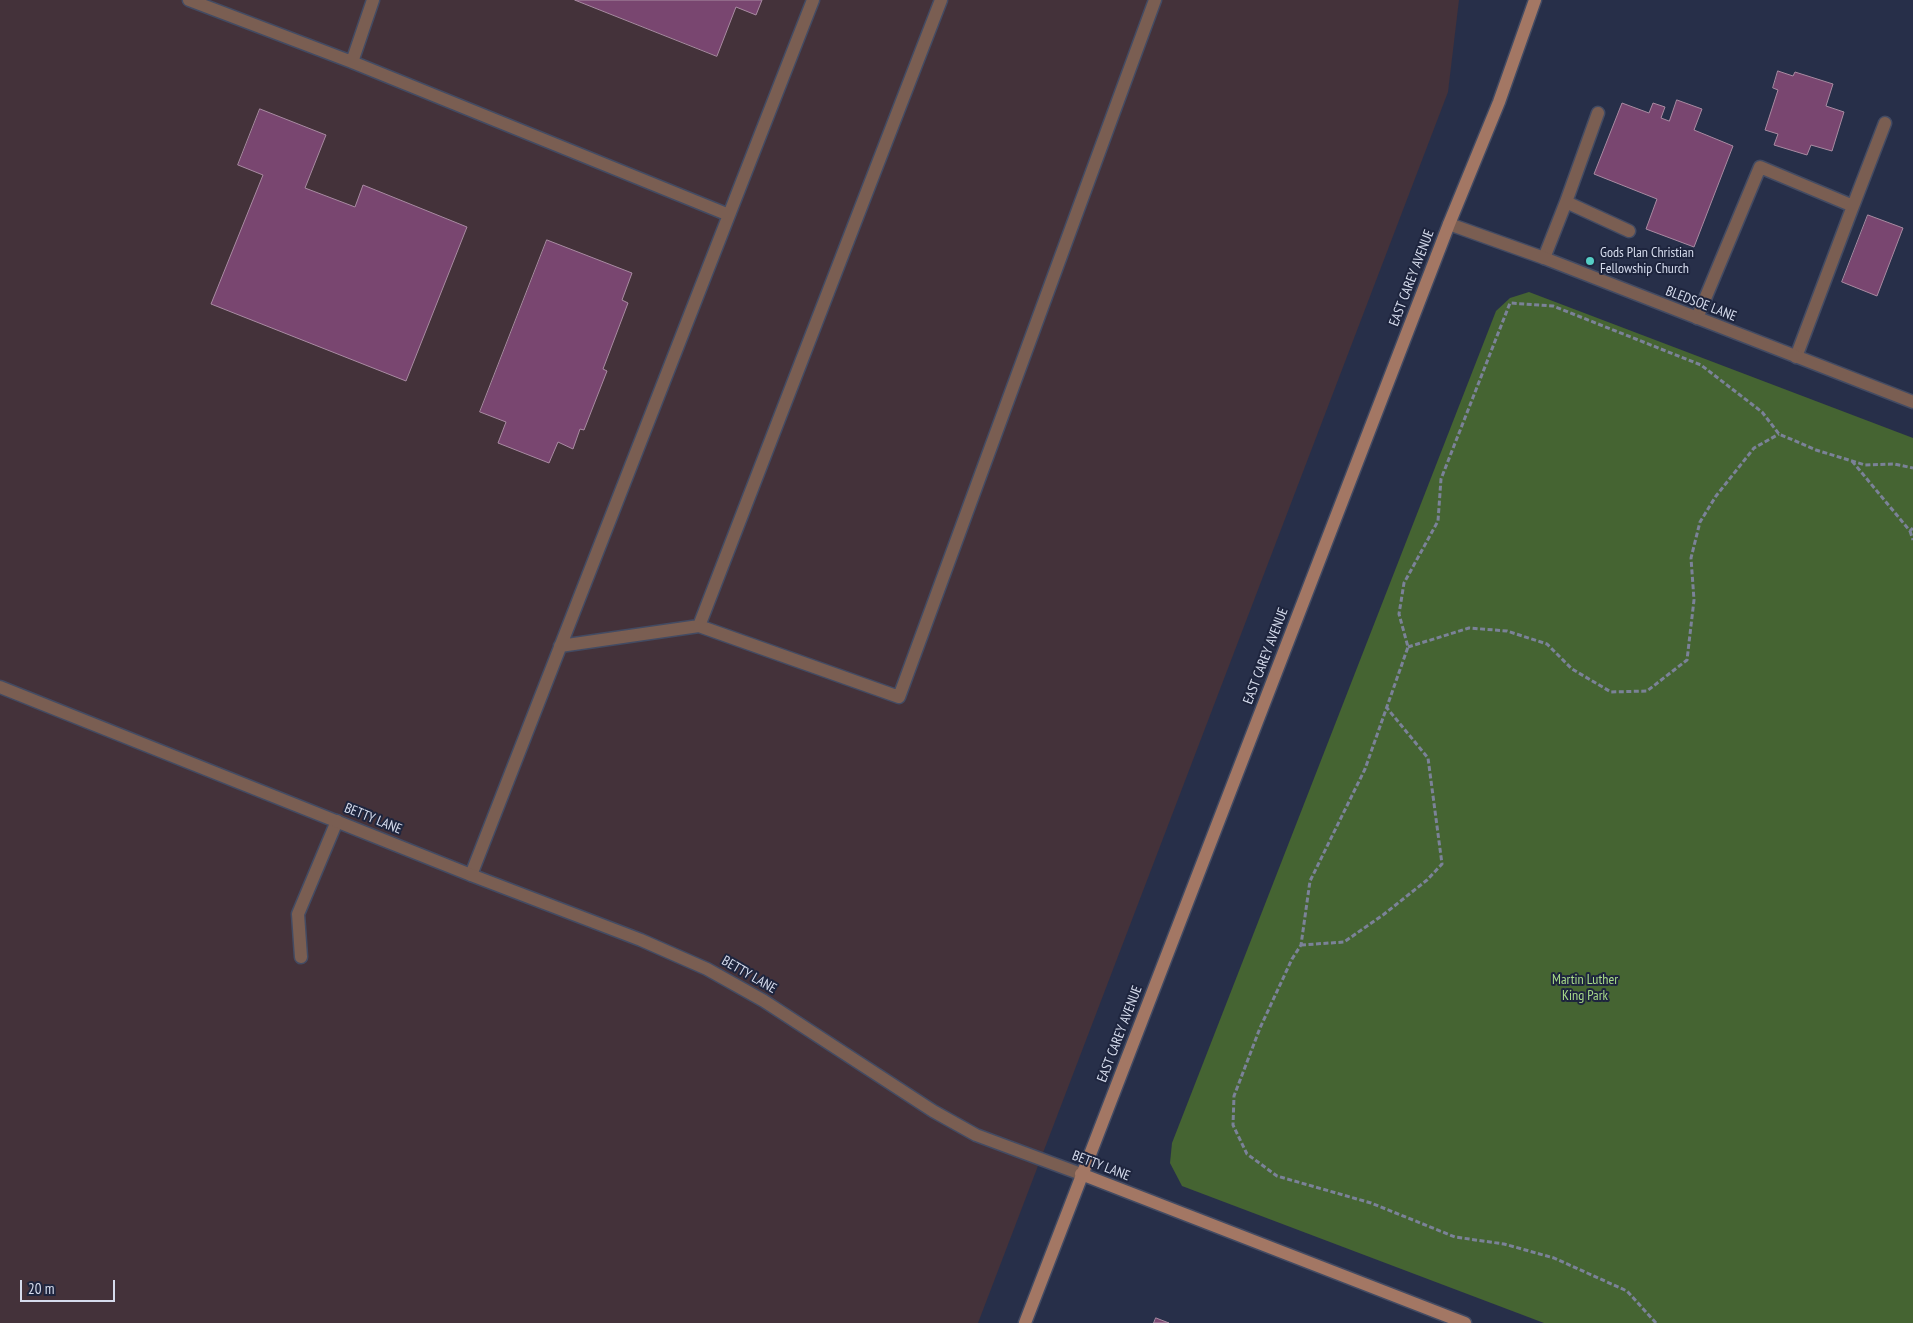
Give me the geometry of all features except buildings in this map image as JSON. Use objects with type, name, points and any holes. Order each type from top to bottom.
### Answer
[{"type":"main road","name":"EAST CAREY AVENUE","points":[[1025,1323],[1081,1174],[1499,102],[1535,0]]},
{"type":"main road","name":"BETTY LANE","points":[[1081,1174],[1465,1323]]},
{"type":"street","points":[[189,0],[352,62],[729,215]]},
{"type":"street","points":[[352,62],[373,0]]},
{"type":"street","points":[[471,875],[813,0]]},
{"type":"street","points":[[699,626],[941,0]]},
{"type":"street","points":[[560,646],[699,626],[899,697],[1155,0]]},
{"type":"street","points":[[1544,258],[1598,113]]},
{"type":"street","points":[[1796,357],[1886,123]]},
{"type":"street","points":[[1697,318],[1760,167],[1854,206]]},
{"type":"street","points":[[1566,202],[1629,231]]},
{"type":"street","name":"BLEDSOE LANE","points":[[1450,224],[1544,258],[1913,402]]},
{"type":"street","name":"BETTY LANE","points":[[0,687],[471,875],[640,940],[707,969],[764,1001],[933,1111],[976,1135],[1081,1174]]},
{"type":"street","points":[[301,956],[298,914],[337,821]]},
{"type":"path","points":[[1656,1323],[1627,1290],[1554,1258],[1504,1244],[1455,1236],[1372,1203],[1277,1176],[1247,1154],[1233,1125],[1234,1096],[1260,1028],[1292,959],[1301,945],[1310,881],[1365,770],[1408,647],[1399,614],[1404,583],[1438,521],[1441,479],[1510,303],[1553,306],[1700,365],[1762,412],[1779,434],[1816,450],[1865,465],[1894,464],[1913,468]]},
{"type":"path","points":[[1408,647],[1469,628],[1506,631],[1547,644],[1572,669],[1611,692],[1647,691],[1687,660],[1694,600],[1691,558],[1700,522],[1716,496],[1754,448],[1779,434]]},
{"type":"path","points":[[1851,460],[1911,530],[1913,540]]},
{"type":"path","points":[[1301,945],[1344,942],[1383,915],[1427,880],[1442,864],[1428,758],[1386,707]]},
{"type":"shaded area","points":[[0,0],[1459,0],[1448,92],[978,1323],[0,1323]]},
{"type":"green space","name":"Martin Luther King Park","points":[[1529,292],[1913,438],[1913,1323],[1544,1323],[1182,1186],[1170,1163],[1172,1143],[1496,311],[1510,298]]},
{"type":"place","name":"Gods Plan Christian Fellowship Church","points":[[1590,261]]}]
